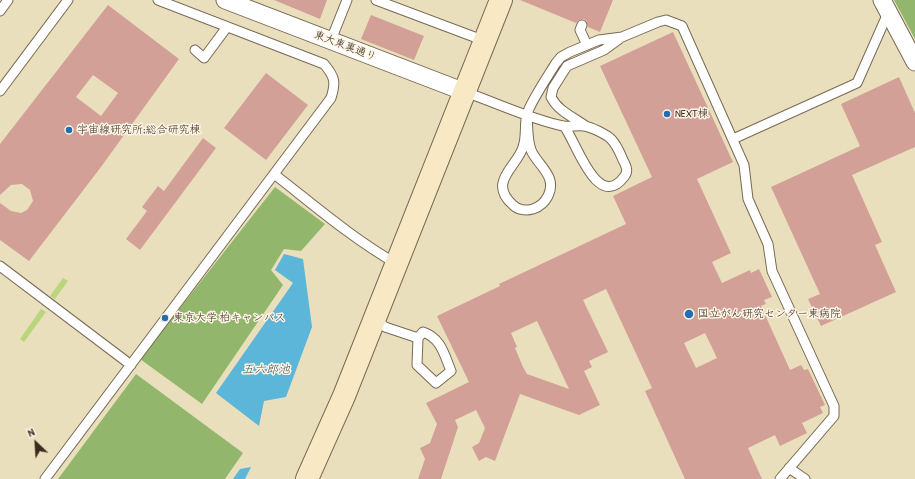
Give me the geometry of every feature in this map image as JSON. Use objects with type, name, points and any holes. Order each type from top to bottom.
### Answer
[{"type":"street","name":"東大東裏通り","points":[[225,0],[465,92]]},
{"type":"street","points":[[307,479],[376,319],[501,0]]},
{"type":"street","points":[[885,6],[915,62]]},
{"type":"lane","points":[[0,10],[8,0]]},
{"type":"lane","points":[[0,91],[68,0]]},
{"type":"lane","points":[[46,479],[331,98],[335,85],[332,74],[324,64],[158,0]]},
{"type":"lane","points":[[332,40],[347,0]]},
{"type":"lane","points":[[376,0],[485,41]]},
{"type":"lane","points":[[733,139],[857,83],[885,6]]},
{"type":"lane","points":[[527,114],[531,151],[545,169],[550,182],[551,191],[547,199],[540,206],[522,210],[510,202],[505,195],[503,185],[504,176],[517,160],[523,148],[527,132],[527,114],[559,60],[570,52],[599,40],[622,36],[666,20],[682,26],[744,164],[748,199],[768,244],[772,271],[834,406],[834,416],[780,479]]},
{"type":"lane","points":[[582,25],[580,30],[587,45]]},
{"type":"lane","points":[[195,50],[204,58],[227,26]]},
{"type":"lane","points":[[564,126],[575,142],[594,179],[602,185],[610,186],[622,180],[627,169],[617,145],[611,139],[586,126],[569,113],[557,107],[551,97],[553,88],[567,66],[604,50],[622,36]]},
{"type":"lane","points":[[465,92],[564,126],[586,126]]},
{"type":"lane","points":[[274,174],[378,253],[398,264]]},
{"type":"lane","points":[[0,266],[131,365]]},
{"type":"lane","points":[[376,319],[385,327],[418,338]]},
{"type":"lane","points":[[423,332],[433,335],[442,348],[451,371],[436,382],[416,365],[418,338],[423,332]]},
{"type":"lane","points":[[789,468],[805,479]]},
{"type":"green space","points":[[894,0],[915,0],[915,39]]},
{"type":"green space","points":[[275,187],[325,224],[301,251],[284,249],[271,270],[283,285],[202,404],[140,359]]},
{"type":"green space","points":[[63,278],[68,281],[55,299],[50,296]]},
{"type":"green space","points":[[41,309],[46,312],[24,342],[20,339]]},
{"type":"green space","points":[[136,374],[243,453],[225,479],[58,479]]},
{"type":"water","name":"五六郎池","points":[[284,254],[303,259],[312,327],[286,397],[264,401],[259,426],[216,393],[293,283],[275,270]]},
{"type":"water","points":[[251,467],[245,479],[233,479],[240,469]]},
{"type":"building","points":[[274,0],[327,0],[320,19]]},
{"type":"building","points":[[520,0],[613,0],[600,32],[588,27],[587,22],[584,19],[579,20],[576,23]]},
{"type":"building","name":"宇宙線研究所;総合研究棟","points":[[108,5],[179,59],[101,167],[29,261],[0,240],[0,203],[11,211],[21,213],[27,210],[33,201],[30,190],[22,184],[11,185],[0,195],[0,144]],"holes":[[[93,75],[118,93],[101,116],[76,97]]]},
{"type":"building","points":[[371,15],[424,36],[414,60],[361,39]]},
{"type":"building","points":[[673,32],[733,162],[697,179],[731,253],[712,262],[722,283],[750,270],[751,273],[759,269],[772,297],[764,300],[766,304],[761,306],[790,370],[801,365],[804,370],[808,369],[825,405],[820,407],[823,413],[802,423],[807,433],[780,446],[775,435],[748,448],[762,479],[685,479],[645,391],[652,388],[606,289],[583,300],[608,352],[589,361],[592,367],[584,371],[600,405],[579,415],[520,394],[495,461],[486,457],[479,461],[472,447],[479,443],[485,428],[476,410],[455,420],[458,427],[441,479],[418,479],[425,459],[420,448],[430,443],[437,424],[426,403],[469,382],[437,316],[500,286],[499,284],[626,224],[613,196],[652,177],[600,66]],"holes":[[[537,321],[569,389],[527,374],[523,367],[515,348],[517,347],[511,333]],[[705,333],[717,358],[696,368],[684,343]]]},
{"type":"building","points":[[266,73],[308,105],[266,160],[224,128]]},
{"type":"building","points":[[899,77],[915,113],[915,147],[852,175],[882,242],[875,245],[896,292],[821,326],[808,299],[820,294],[771,187],[860,146],[841,104]]},
{"type":"building","points":[[203,138],[216,148],[140,250],[126,239],[147,211],[142,207],[158,186],[164,191]]},
{"type":"place","name":"NEXT棟","points":[[667,114]]},
{"type":"place","name":"宇宙線研究所;総合研究棟","points":[[69,130]]},
{"type":"place","name":"国立がん研究センター東病院","points":[[689,314]]},
{"type":"place","name":"東京大学 柏キャンパス","points":[[165,318]]}]
